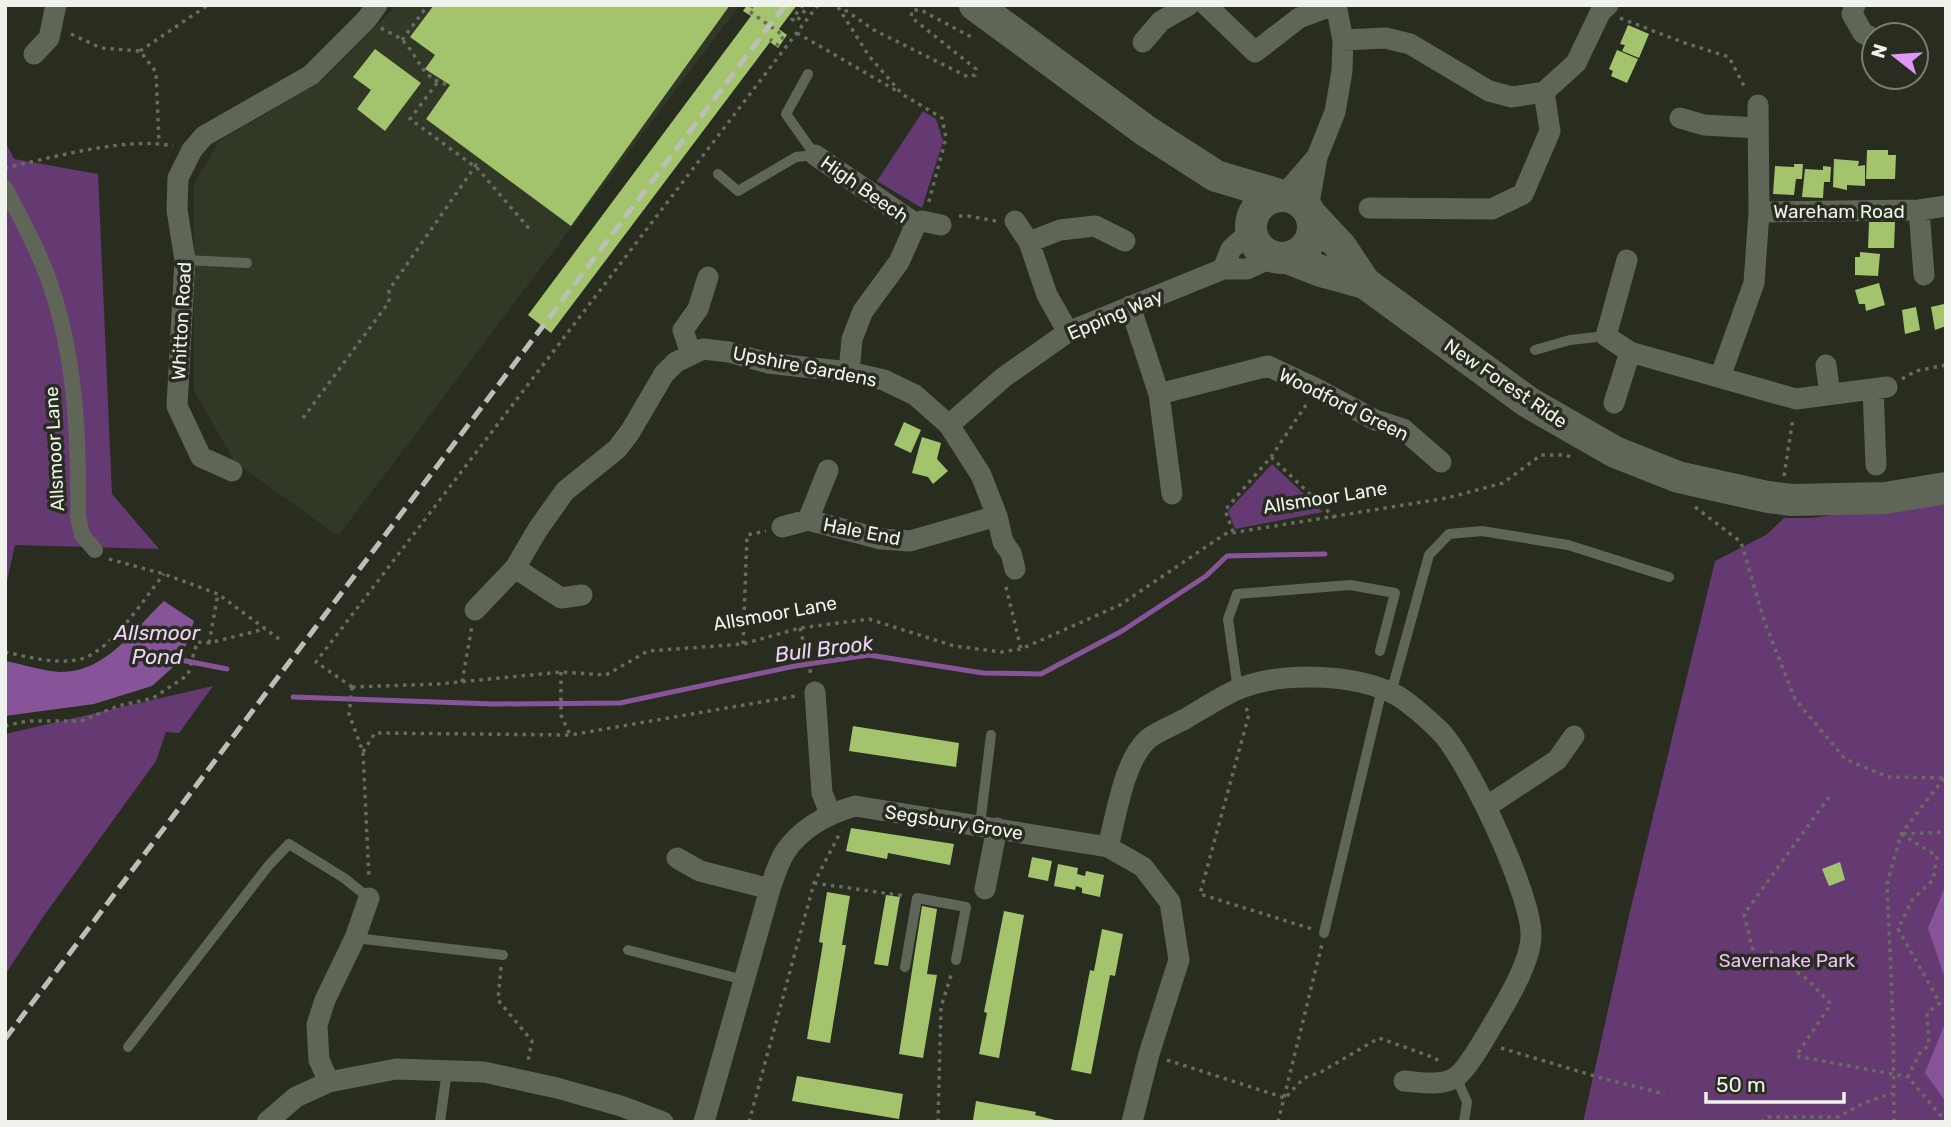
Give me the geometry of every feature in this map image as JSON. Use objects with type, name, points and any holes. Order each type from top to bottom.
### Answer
[{"type":"main road","points":[[983,10],[1146,131],[1216,176],[1296,204],[1314,226],[1312,237],[1307,247],[1281,257]]},
{"type":"main road","name":"New Forest Ride","points":[[1216,176],[1229,204],[1251,229],[1258,247],[1321,271],[1364,283],[1528,402],[1615,452],[1678,477],[1792,500],[1885,498],[1946,488]]},
{"type":"main road","points":[[1251,229],[1252,218],[1262,203],[1296,204]]},
{"type":"main road","name":"New Forest Ride","points":[[1296,204],[1341,247],[1364,283]]},
{"type":"street","points":[[1143,42],[1161,21],[1189,5]]},
{"type":"street","points":[[1206,5],[1255,52],[1299,18],[1335,5],[1343,40],[1342,71],[1335,112],[1296,204]]},
{"type":"street","points":[[1856,5],[1852,14],[1860,28]]},
{"type":"street","points":[[1343,40],[1386,38],[1410,44],[1489,91],[1512,97],[1544,92],[1576,63],[1604,8]]},
{"type":"street","points":[[34,54],[49,38],[55,10]]},
{"type":"street","name":"Whitton Road","points":[[232,471],[201,457],[177,406],[185,260],[177,210],[178,178],[192,150],[204,136],[311,75],[372,13]]},
{"type":"street","points":[[1369,208],[1492,209],[1523,194],[1550,131],[1544,92]]},
{"type":"street","points":[[1720,377],[1754,283],[1759,212],[1758,105]]},
{"type":"street","points":[[1680,118],[1704,125],[1758,128]]},
{"type":"street","name":"High Beech","points":[[815,155],[935,219],[863,311],[852,339],[849,372]]},
{"type":"street","name":"Allsmoor Lane","points":[[5,188],[22,220],[54,296],[74,389],[78,516],[82,535],[94,550]]},
{"type":"street","name":"Wareham Road","points":[[1759,212],[1919,210],[1946,206]]},
{"type":"street","name":"Wareham Road","points":[[1919,210],[1924,275]]},
{"type":"street","points":[[1015,221],[1029,242],[1047,295],[1068,332]]},
{"type":"street","points":[[1029,242],[1060,230],[1095,226],[1125,241]]},
{"type":"street","points":[[1223,269],[1231,249],[1251,229]]},
{"type":"street","name":"Epping Way","points":[[949,425],[1004,377],[1068,332],[1223,269],[1247,269],[1281,257]]},
{"type":"street","points":[[1628,260],[1606,335],[1630,352],[1796,399],[1880,388],[1876,464]]},
{"type":"street","points":[[475,610],[515,568],[565,491],[617,449],[642,414],[664,374],[676,362],[691,354],[683,330],[698,309],[708,277]]},
{"type":"street","points":[[1130,306],[1159,394],[1172,494]]},
{"type":"street","name":"Upshire Gardens","points":[[691,354],[703,349],[717,350],[768,363],[849,372],[884,380],[915,395],[949,425]]},
{"type":"street","points":[[1614,402],[1630,352]]},
{"type":"street","points":[[1826,365],[1830,394]]},
{"type":"street","name":"Woodford Green","points":[[1159,394],[1268,366],[1375,420],[1403,429],[1441,462]]},
{"type":"street","points":[[949,425],[981,475],[997,516],[1003,542],[1011,553],[1009,573]]},
{"type":"street","name":"Hale End","points":[[808,520],[828,470]]},
{"type":"street","name":"Hale End","points":[[782,527],[808,520],[881,539],[910,541],[997,516]]},
{"type":"street","points":[[515,568],[561,598],[582,595]]},
{"type":"street","points":[[1108,847],[1128,769],[1147,740],[1238,690],[1290,677],[1366,684],[1397,695],[1442,733],[1486,807],[1530,915],[1532,937],[1513,986],[1482,1043],[1456,1077],[1431,1083],[1404,1081]]},
{"type":"street","points":[[815,692],[822,793],[830,813]]},
{"type":"street","points":[[1486,807],[1557,760],[1574,736]]},
{"type":"street","name":"Segsbury Grove","points":[[704,1122],[770,889],[785,853],[806,830],[830,813],[855,806],[1108,847],[1143,867],[1170,902],[1179,960],[1149,1054],[1132,1122]]},
{"type":"street","points":[[985,889],[989,827]]},
{"type":"street","points":[[677,858],[700,871],[770,889]]},
{"type":"street","points":[[329,1082],[320,1060],[317,1025],[369,898]]},
{"type":"street","points":[[267,1122],[296,1097],[329,1082],[396,1069],[484,1072],[524,1081],[620,1114],[663,1122]]},
{"type":"lane","points":[[718,174],[738,191],[796,157],[815,155],[786,114],[808,75]]},
{"type":"lane","points":[[185,260],[247,263]]},
{"type":"lane","points":[[1535,350],[1570,340],[1606,335]]},
{"type":"lane","points":[[1324,933],[1386,691],[1429,555],[1449,534],[1482,531],[1568,545],[1669,577]]},
{"type":"lane","points":[[1238,690],[1228,620],[1237,594],[1350,584],[1395,593],[1380,651]]},
{"type":"lane","points":[[989,827],[991,735]]},
{"type":"lane","points":[[128,1047],[269,865],[289,844],[344,878],[369,898]]},
{"type":"lane","points":[[956,960],[966,907],[985,889]]},
{"type":"lane","points":[[905,967],[917,898],[966,907]]},
{"type":"lane","points":[[355,937],[503,955]]},
{"type":"lane","points":[[628,950],[744,980]]},
{"type":"lane","points":[[440,1122],[447,1071]]},
{"type":"lane","points":[[1456,1077],[1467,1101],[1464,1122]]},
{"type":"path","points":[[55,10],[72,36],[101,48],[140,51],[208,5]]},
{"type":"path","points":[[402,40],[428,5]]},
{"type":"path","points":[[753,5],[749,11],[784,36],[777,45],[769,39]]},
{"type":"path","points":[[803,5],[792,19],[796,22],[809,5]]},
{"type":"path","points":[[369,898],[370,867],[363,752],[349,714],[352,687],[316,662],[818,5]]},
{"type":"path","points":[[837,5],[869,56],[902,94]]},
{"type":"path","points":[[837,5],[874,30],[968,77],[975,75],[975,69],[911,17],[912,10],[921,9],[972,38],[983,10]]},
{"type":"path","points":[[1604,8],[1682,42],[1729,57],[1749,96],[1758,105]]},
{"type":"path","points":[[372,13],[402,40],[423,70],[436,83],[450,85]]},
{"type":"path","points":[[797,33],[942,118],[946,138],[935,219],[968,216],[1003,223],[1015,221]]},
{"type":"path","points":[[140,51],[156,72],[159,143]]},
{"type":"path","points":[[436,83],[410,119],[478,169]]},
{"type":"path","points":[[5,168],[76,152],[159,143],[192,150]]},
{"type":"path","points":[[303,418],[389,302],[389,290],[476,165],[532,232]]},
{"type":"path","points":[[1880,388],[1916,371],[1946,365]]},
{"type":"path","points":[[1233,533],[1225,510],[1272,457],[1317,389]]},
{"type":"path","points":[[1783,483],[1796,399]]},
{"type":"path","name":"Allsmoor Lane","points":[[352,687],[462,682],[561,672],[606,675],[648,651],[743,644],[800,628],[869,620],[954,646],[1001,652],[1021,649],[1121,605],[1225,534],[1447,498],[1503,483],[1541,455]]},
{"type":"path","points":[[1272,457],[1335,518]]},
{"type":"path","points":[[743,644],[747,535],[782,527]]},
{"type":"path","points":[[1741,542],[1765,623],[1795,699],[1845,759],[1888,777],[1945,778]]},
{"type":"path","points":[[94,550],[109,559],[164,574],[218,594],[279,639]]},
{"type":"path","points":[[1009,573],[1021,649]]},
{"type":"path","points":[[5,652],[49,661],[82,659],[107,643],[129,620],[164,574]]},
{"type":"path","points":[[209,643],[218,594]]},
{"type":"path","points":[[462,682],[475,610]]},
{"type":"path","points":[[800,628],[810,670]]},
{"type":"path","points":[[5,726],[27,721],[81,721],[118,706],[153,698],[188,675],[197,642],[209,643],[265,629]]},
{"type":"path","points":[[561,672],[561,715],[570,735]]},
{"type":"path","points":[[363,752],[375,733],[570,735],[815,692]]},
{"type":"path","points":[[1249,714],[1200,894],[1324,933],[1278,1122]]},
{"type":"path","points":[[1894,1122],[1886,884],[1901,834],[1945,778]]},
{"type":"path","points":[[1829,797],[1744,914],[1756,963],[1770,952],[1808,980],[1831,1004],[1796,1056],[1908,1077],[1940,1115],[1946,1114]]},
{"type":"path","points":[[749,1122],[814,883],[855,806]]},
{"type":"path","points":[[1901,834],[1946,832]]},
{"type":"path","points":[[1901,834],[1937,856],[1933,880],[1912,900],[1898,929],[1940,1003],[1927,1013],[1929,1045],[1919,1055],[1908,1077]]},
{"type":"path","points":[[814,883],[917,898]]},
{"type":"path","points":[[503,955],[498,1000],[532,1041],[524,1081]]},
{"type":"path","points":[[938,1122],[941,1007],[956,960]]},
{"type":"path","points":[[1285,1098],[1304,1078],[1321,1072],[1379,1038],[1436,1058],[1456,1077]]},
{"type":"path","points":[[1482,1043],[1665,1094]]},
{"type":"path","points":[[1149,1054],[1285,1098]]},
{"type":"path","points":[[1761,1122],[1769,1117],[1838,1117],[1864,1103],[1892,1093]]},
{"type":"shaded area","points":[[397,5],[740,5],[338,536],[235,462],[194,391],[194,184],[220,140],[322,81]]},
{"type":"green space","points":[[923,111],[936,119],[943,141],[922,208],[877,181]]},
{"type":"green space","points":[[5,141],[14,159],[98,174],[112,494],[159,549],[15,545],[5,590]]},
{"type":"green space","points":[[1272,464],[1323,512],[1235,529],[1228,511]]},
{"type":"green space","name":"Savernake Park","points":[[1946,499],[1946,1122],[1583,1122],[1632,903],[1715,561],[1766,535],[1784,518],[1812,518]]},
{"type":"green space","points":[[213,686],[179,733],[166,732],[156,761],[43,917],[5,975],[5,734]]},
{"type":"water","name":"Allsmoor Pond","points":[[164,601],[194,621],[181,660],[152,686],[94,704],[5,716],[5,661],[59,672],[91,665],[118,648]]},
{"type":"water","points":[[1946,885],[1946,981],[1928,928]]},
{"type":"water","points":[[1946,1021],[1946,1102],[1925,1073]]},
{"type":"building","points":[[434,5],[730,5],[571,226],[426,119],[450,85],[425,69],[435,55],[410,37]]},
{"type":"building","points":[[747,5],[797,5],[779,29],[787,35],[778,48],[770,42],[551,333],[528,315],[751,16],[743,11]]},
{"type":"building","points":[[1628,25],[1649,34],[1639,58],[1622,51],[1625,45],[1620,44]]},
{"type":"building","points":[[375,49],[421,83],[385,131],[357,109],[371,90],[353,77]]},
{"type":"building","points":[[1617,50],[1638,59],[1627,83],[1611,76],[1613,71],[1609,69]]},
{"type":"building","points":[[1867,150],[1888,150],[1888,155],[1896,155],[1895,179],[1866,179]]},
{"type":"building","points":[[1834,159],[1859,161],[1858,166],[1865,165],[1865,186],[1847,185],[1847,190],[1833,187]]},
{"type":"building","points":[[1794,164],[1803,164],[1802,179],[1796,179],[1794,195],[1773,194],[1775,166],[1794,167]]},
{"type":"building","points":[[1823,166],[1831,167],[1830,182],[1824,182],[1823,198],[1802,197],[1805,169],[1823,170]]},
{"type":"building","points":[[1869,222],[1895,222],[1894,248],[1868,248]]},
{"type":"building","points":[[1860,252],[1880,254],[1878,276],[1855,275],[1855,257],[1860,257]]},
{"type":"building","points":[[1879,283],[1885,305],[1866,311],[1865,304],[1859,304],[1855,290]]},
{"type":"building","points":[[1944,304],[1946,326],[1935,330],[1931,307]]},
{"type":"building","points":[[1916,307],[1920,330],[1905,334],[1902,310]]},
{"type":"building","points":[[904,422],[921,430],[911,453],[894,445]]},
{"type":"building","points":[[922,437],[941,443],[937,459],[948,471],[933,484],[928,477],[912,473]]},
{"type":"building","points":[[853,726],[959,743],[956,767],[849,751]]},
{"type":"building","points":[[851,828],[954,844],[950,865],[888,853],[887,859],[846,851]]},
{"type":"building","points":[[1032,857],[1052,861],[1048,881],[1028,877]]},
{"type":"building","points":[[1840,862],[1845,880],[1829,886],[1822,869]]},
{"type":"building","points":[[1058,864],[1078,868],[1077,874],[1085,876],[1086,871],[1104,875],[1100,897],[1082,893],[1082,888],[1076,886],[1075,890],[1054,886]]},
{"type":"building","points":[[827,892],[850,896],[842,945],[846,945],[830,1043],[807,1039],[823,943],[819,942]]},
{"type":"building","points":[[886,895],[900,897],[888,966],[874,964]]},
{"type":"building","points":[[922,906],[937,909],[927,974],[937,975],[923,1058],[899,1054]]},
{"type":"building","points":[[1004,911],[1024,915],[999,1058],[979,1054],[987,1013],[984,1012]]},
{"type":"building","points":[[1102,929],[1123,934],[1115,976],[1110,975],[1091,1074],[1071,1070],[1090,970],[1094,971]]},
{"type":"building","points":[[797,1076],[903,1094],[899,1119],[792,1101]]},
{"type":"building","points":[[976,1101],[1036,1112],[1035,1115],[1063,1122],[973,1120]]},
{"type":"waterway","name":"Bull Brook","points":[[293,697],[494,704],[620,703],[795,666],[869,655],[983,673],[1041,674],[1122,631],[1206,576],[1227,556],[1325,554]]},
{"type":"waterway","name":"Bull Brook","points":[[176,656],[181,660],[227,669]]},
{"type":"railway","points":[[5,1039],[785,5]]}]
